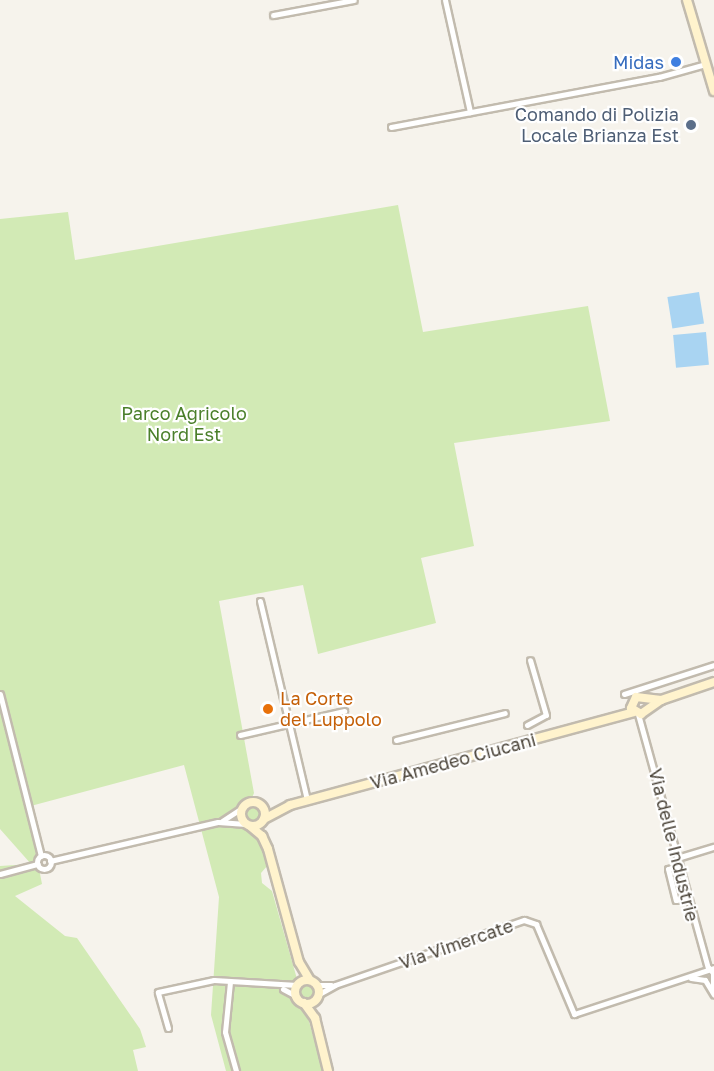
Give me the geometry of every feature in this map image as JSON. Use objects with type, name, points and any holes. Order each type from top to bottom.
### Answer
[{"type":"main road","points":[[687,0],[714,90]]},
{"type":"main road","name":"Via Amedeo Ciucani","points":[[248,825],[264,820],[290,805],[307,800],[615,716],[641,714],[661,700],[714,682]]},
{"type":"main road","name":"Via Amedeo Ciucani","points":[[615,716],[636,697],[661,700]]},
{"type":"main road","points":[[630,704],[641,714],[645,699]]},
{"type":"main road","name":"Via Amedeo Ciucani","points":[[242,808],[250,802],[290,805]]},
{"type":"main road","points":[[260,804],[264,820],[264,840],[299,962],[310,980],[318,985],[315,1020]]},
{"type":"main road","points":[[242,808],[241,818],[264,840]]},
{"type":"main road","points":[[299,962],[296,996],[304,1003],[315,1020],[328,1071]]},
{"type":"main road","points":[[297,985],[310,980]]},
{"type":"main road","points":[[304,1003],[318,996]]},
{"type":"street","points":[[273,15],[354,0]]},
{"type":"street","points":[[445,0],[470,112]]},
{"type":"street","points":[[390,128],[659,77],[706,64]]},
{"type":"street","points":[[260,601],[307,800]]},
{"type":"street","points":[[527,725],[546,715],[530,660]]},
{"type":"street","points":[[624,694],[714,665]]},
{"type":"street","points":[[0,694],[41,856],[38,864],[0,874]]},
{"type":"street","points":[[240,735],[344,711]]},
{"type":"street","points":[[396,740],[505,713]]},
{"type":"street","name":"Via delle Industrie","points":[[641,714],[686,898],[710,968]]},
{"type":"street","name":"Via Amedeo Ciucani","points":[[38,864],[45,868],[50,861],[218,822],[242,808]]},
{"type":"street","name":"Via Amedeo Ciucani","points":[[218,822],[248,825]]},
{"type":"street","points":[[677,858],[714,847]]},
{"type":"street","points":[[41,856],[50,861]]},
{"type":"street","points":[[679,866],[668,869],[676,900],[686,898]]},
{"type":"street","name":"Via Vimercate","points":[[318,996],[335,985],[524,920],[538,928],[568,1007],[574,1014],[692,978],[710,968]]},
{"type":"street","points":[[710,968],[714,974],[713,993]]},
{"type":"street","points":[[701,971],[713,993]]},
{"type":"street","points":[[704,980],[714,974]]},
{"type":"street","name":"Via Vimercate","points":[[692,978],[704,980]]},
{"type":"street","points":[[168,1028],[158,992],[214,980],[275,987],[297,985]]},
{"type":"street","points":[[230,982],[225,1032],[236,1071]]},
{"type":"street","name":"Via Vimercate","points":[[318,985],[335,985]]},
{"type":"street","points":[[275,987],[296,996]]},
{"type":"green space","name":"Parco Agricolo Nord Est","points":[[398,205],[423,332],[588,306],[610,421],[454,443],[474,546],[421,558],[436,623],[318,654],[303,585],[219,601],[254,793],[249,805],[258,807],[262,813],[268,865],[261,873],[262,883],[272,891],[299,986],[309,983],[316,989],[314,998],[303,1000],[323,1071],[226,1071],[211,1015],[219,897],[184,765],[27,807],[42,884],[15,896],[65,936],[77,938],[140,1029],[146,1047],[133,1050],[138,1071],[0,1071],[0,866],[31,864],[0,829],[0,219],[68,212],[75,260]]},
{"type":"water","points":[[699,292],[704,324],[672,329],[667,297]]},
{"type":"water","points":[[706,332],[709,365],[676,368],[673,335]]},
{"type":"place","name":"Midas","points":[[676,62]]},
{"type":"place","name":"Comando di Polizia Locale Brianza Est","points":[[691,125]]},
{"type":"place","name":"La Corte del Luppolo","points":[[268,709]]}]
